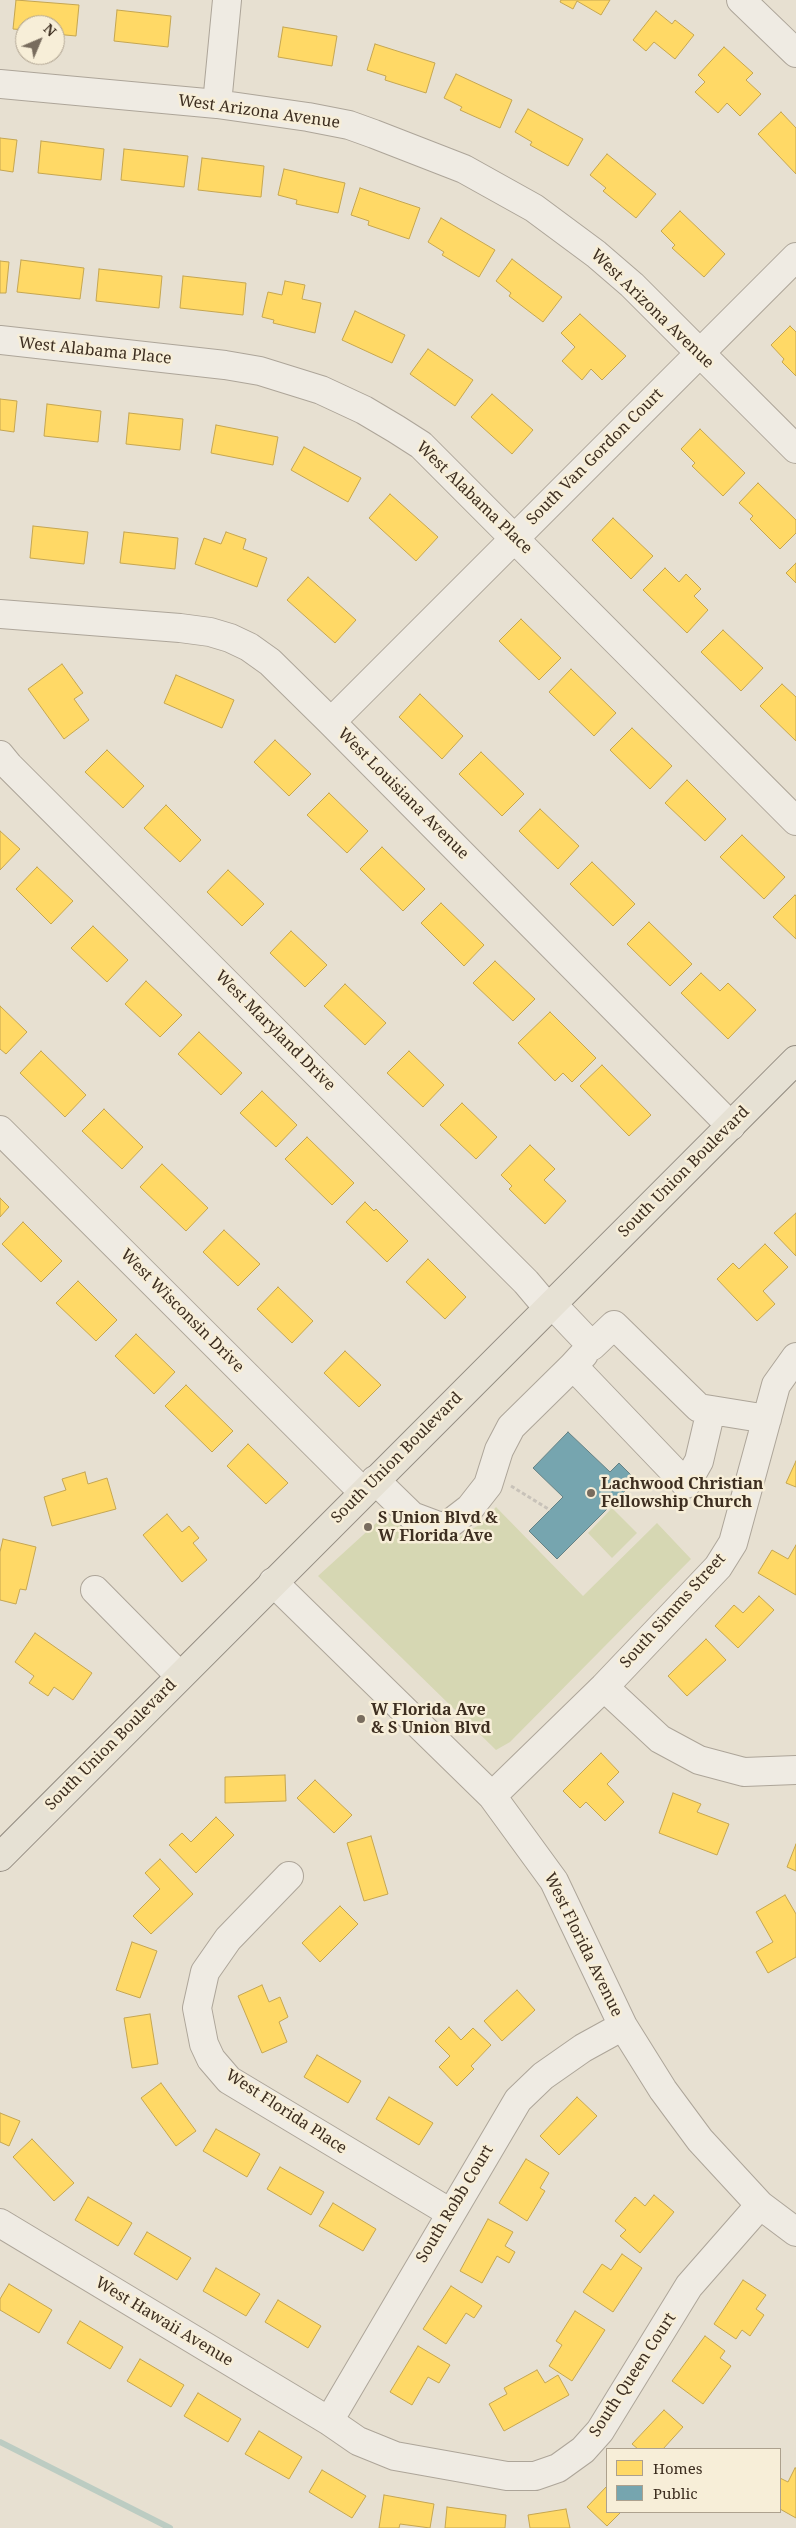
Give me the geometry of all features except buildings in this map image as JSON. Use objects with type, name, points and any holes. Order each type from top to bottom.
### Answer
[{"type":"main road","name":"South Union Boulevard","points":[[0,1857],[796,1060]]},
{"type":"street","points":[[217,104],[227,0]]},
{"type":"street","points":[[741,0],[796,53]]},
{"type":"street","name":"West Arizona Avenue","points":[[0,84],[273,111],[349,125],[404,144],[464,169],[534,208],[574,237],[632,285],[796,449]]},
{"type":"street","name":"South Van Gordon Court","points":[[332,722],[796,256]]},
{"type":"street","name":"West Alabama Place","points":[[0,340],[225,365],[270,374],[321,390],[364,410],[421,445],[796,820]]},
{"type":"street","name":"West Louisiana Avenue","points":[[0,614],[180,628],[230,638],[249,647],[270,662],[332,722],[730,1126]]},
{"type":"street","name":"West Maryland Drive","points":[[0,755],[592,1346]]},
{"type":"street","name":"West Wisconsin Drive","points":[[0,1130],[369,1486],[412,1516],[444,1528],[470,1508],[488,1485],[491,1474]]},
{"type":"street","points":[[491,1474],[499,1450],[511,1427],[614,1325],[699,1408],[767,1419]]},
{"type":"street","name":"South Simms Street","points":[[492,1796],[604,1687],[718,1567],[733,1543],[776,1385],[796,1357]]},
{"type":"street","points":[[572,1366],[686,1484],[699,1461],[711,1410]]},
{"type":"street","name":"West Florida Avenue","points":[[273,1582],[492,1796],[554,1881],[623,2026],[663,2090],[700,2140],[760,2205],[796,2232]]},
{"type":"street","points":[[94,1590],[180,1676]]},
{"type":"street","points":[[604,1687],[660,1739],[699,1760],[744,1772],[796,1770]]},
{"type":"street","name":"West Florida Place","points":[[289,1876],[228,1939],[205,1972],[197,2008],[204,2044],[211,2059],[229,2080],[450,2212]]},
{"type":"street","name":"South Robb Court","points":[[329,2421],[450,2212],[518,2100],[543,2076],[575,2053],[623,2026]]},
{"type":"street","name":"South Queen Court","points":[[329,2421],[358,2441],[395,2456],[507,2476],[535,2476],[558,2468],[583,2450],[600,2431],[689,2286],[760,2205]]},
{"type":"street","name":"West Hawaii Avenue","points":[[0,2223],[329,2421]]},
{"type":"path","points":[[491,1474],[550,1510]]},
{"type":"green space","points":[[496,1507],[583,1596],[657,1523],[691,1559],[510,1742],[496,1750],[318,1576],[385,1515],[405,1529],[432,1539],[455,1540],[482,1523]]},
{"type":"green space","points":[[612,1508],[637,1533],[612,1558],[588,1533]]},
{"type":"waterway","points":[[0,2442],[170,2528]]},
{"type":"place","name":"Lachwood Christian Fellowship Church","points":[[591,1493]]},
{"type":"place","name":"S Union Blvd & W Florida Ave","points":[[368,1527]]},
{"type":"place","name":"W Florida Ave & S Union Blvd","points":[[361,1719]]}]
